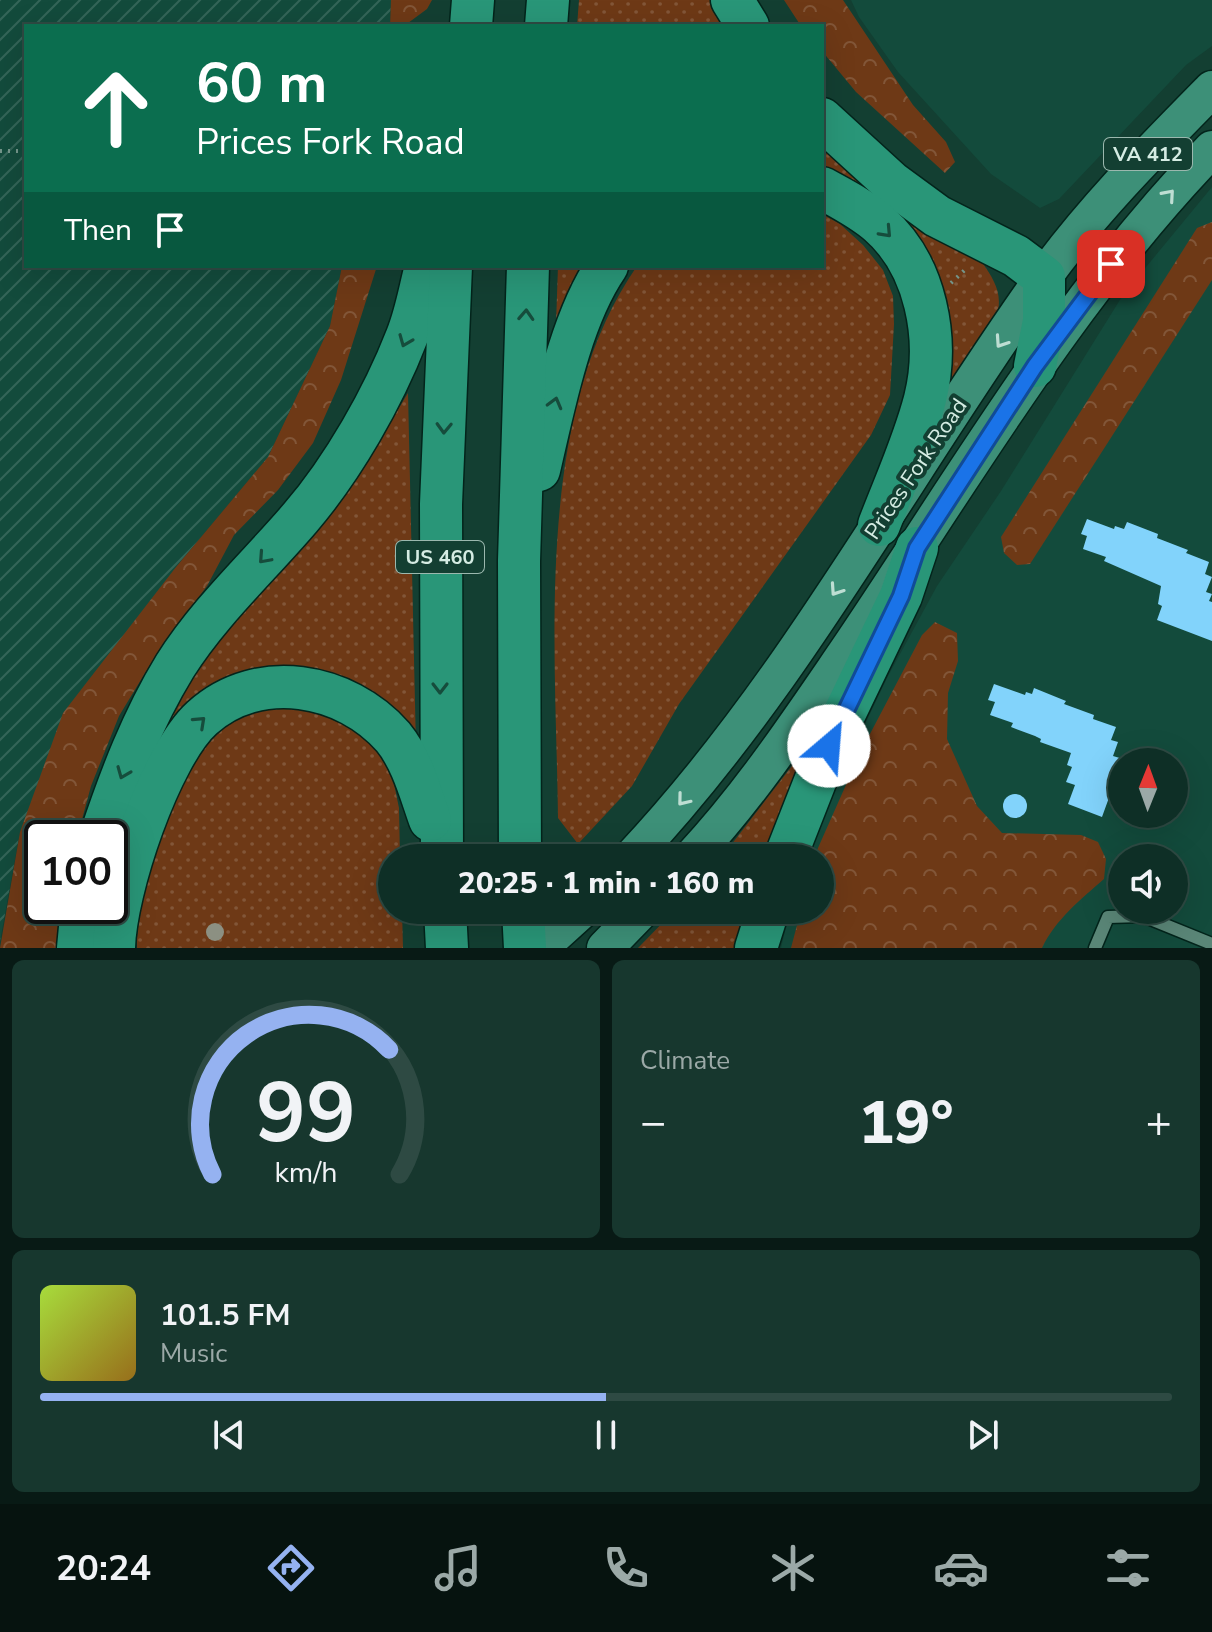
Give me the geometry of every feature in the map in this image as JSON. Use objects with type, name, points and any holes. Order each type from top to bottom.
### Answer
[{"type":"highway","points":[[471,24],[473,0]]},
{"type":"highway","points":[[546,24],[548,0]]},
{"type":"highway","points":[[732,0],[747,24]]},
{"type":"highway","points":[[824,121],[892,183],[937,216],[1016,256],[1044,277],[1044,321],[1035,366]]},
{"type":"highway","points":[[824,189],[851,203],[880,225],[905,254],[921,287],[929,322],[930,359],[926,395],[879,525]]},
{"type":"highway","points":[[107,820],[142,723],[176,664],[227,598],[302,516],[342,460],[382,391],[408,334],[425,268]]},
{"type":"highway","name":"US 460","points":[[441,844],[441,504],[451,268]]},
{"type":"highway","points":[[519,844],[519,561],[528,268]]},
{"type":"highway","points":[[519,561],[554,405],[582,315],[606,268]]},
{"type":"highway","points":[[790,844],[829,746],[901,596],[917,548]]},
{"type":"highway","points":[[114,948],[120,899],[167,768],[186,736],[203,717],[227,702],[256,691],[288,687],[321,690],[349,701],[372,718],[394,738],[410,766],[437,844]]},
{"type":"highway","points":[[78,948],[80,924]]},
{"type":"highway","points":[[446,924],[447,948]]},
{"type":"highway","points":[[524,924],[525,948]]},
{"type":"highway","points":[[756,948],[764,924]]},
{"type":"main road","name":"Prices Fork Road","points":[[644,844],[673,814],[732,740],[1044,277],[1143,159],[1212,89]]},
{"type":"main road","name":"Prices Fork Road","points":[[703,844],[742,798],[800,720],[1035,366],[1126,245],[1212,149]]},
{"type":"main road","points":[[540,948],[567,924]]},
{"type":"main road","points":[[605,948],[628,924]]},
{"type":"lane","points":[[1095,948],[1108,917],[1143,916],[1212,944]]},
{"type":"path","points":[[0,151],[24,151]]},
{"type":"path","points":[[946,289],[978,258]]},
{"type":"shaded area","points":[[0,0],[391,0],[390,24],[24,24],[24,268],[342,268],[330,326],[268,457],[176,567],[27,820],[24,820],[0,941]]},
{"type":"shaded area","points":[[851,0],[1212,0],[1212,46],[1186,65],[1059,199],[1040,208],[991,174],[898,72],[859,17]]},
{"type":"shaded area","points":[[1212,187],[1212,948],[781,948],[787,924],[834,924],[834,844],[814,844],[840,777],[887,678],[937,586],[1001,491],[1123,295]]},
{"type":"green space","points":[[391,0],[432,0],[427,9],[408,24],[390,24]]},
{"type":"green space","points":[[579,0],[717,0],[733,24],[577,24]]},
{"type":"green space","points":[[784,0],[843,0],[913,105],[946,142],[955,162],[945,173],[856,92],[824,53],[824,24],[800,24]]},
{"type":"green space","points":[[824,138],[982,262],[996,287],[999,300],[997,315],[924,424],[940,325],[824,177]]},
{"type":"green space","points":[[824,215],[840,224],[863,245],[883,270],[893,296],[890,395],[871,435],[679,704],[632,786],[578,844],[558,818],[555,606],[558,533],[566,461],[580,391],[604,326],[636,268],[824,268]]},
{"type":"green space","points":[[1212,222],[1212,280],[1030,564],[1017,565],[1004,553],[1001,537],[1197,228]]},
{"type":"green space","points":[[342,268],[376,268],[341,380],[313,443],[278,490],[234,535],[207,586],[159,650],[119,716],[91,786],[82,820],[24,820],[63,713],[176,567],[268,457],[330,326]]},
{"type":"green space","points":[[558,268],[592,268],[555,354]]},
{"type":"green space","points":[[408,393],[416,747],[320,674],[285,666],[249,671],[128,862],[128,820],[119,820],[127,798],[192,673],[361,470]]},
{"type":"green space","points":[[935,622],[957,633],[958,661],[948,693],[947,739],[977,806],[1002,833],[1081,835],[1098,842],[1106,859],[1104,879],[1061,919],[1042,948],[791,948],[797,924],[834,924],[834,844],[820,844],[861,751],[922,635]]},
{"type":"green space","points":[[287,704],[344,719],[380,752],[392,774],[399,808],[400,844],[378,844],[378,924],[402,924],[403,948],[137,948],[152,866],[190,772],[204,748],[219,731],[252,714]]},
{"type":"green space","points":[[832,714],[776,844],[732,844]]},
{"type":"green space","points":[[24,821],[24,924],[63,924],[61,948],[0,948]]},
{"type":"green space","points":[[661,924],[751,924],[744,948],[638,948]]},
{"type":"building","points":[[1087,519],[1114,529],[1115,526],[1124,529],[1127,522],[1158,534],[1157,538],[1209,562],[1205,574],[1212,577],[1206,592],[1212,594],[1209,601],[1212,602],[1212,641],[1157,620],[1162,606],[1158,604],[1161,586],[1104,561],[1106,557],[1083,549],[1087,536],[1081,534]]},
{"type":"building","points":[[994,684],[1025,695],[1026,692],[1032,694],[1034,688],[1094,715],[1093,719],[1116,727],[1111,740],[1118,742],[1116,748],[1108,748],[1108,800],[1102,817],[1068,804],[1075,785],[1066,782],[1072,767],[1067,765],[1071,753],[1040,742],[1041,739],[1011,727],[1013,723],[990,715],[995,702],[988,700]]},
{"type":"building","points":[[1015,794],[1024,797],[1027,806],[1024,815],[1015,818],[1006,815],[1003,806],[1006,797]]},
{"type":"route","points":[[829,746],[901,596],[917,548],[1035,366],[1111,264]]}]
